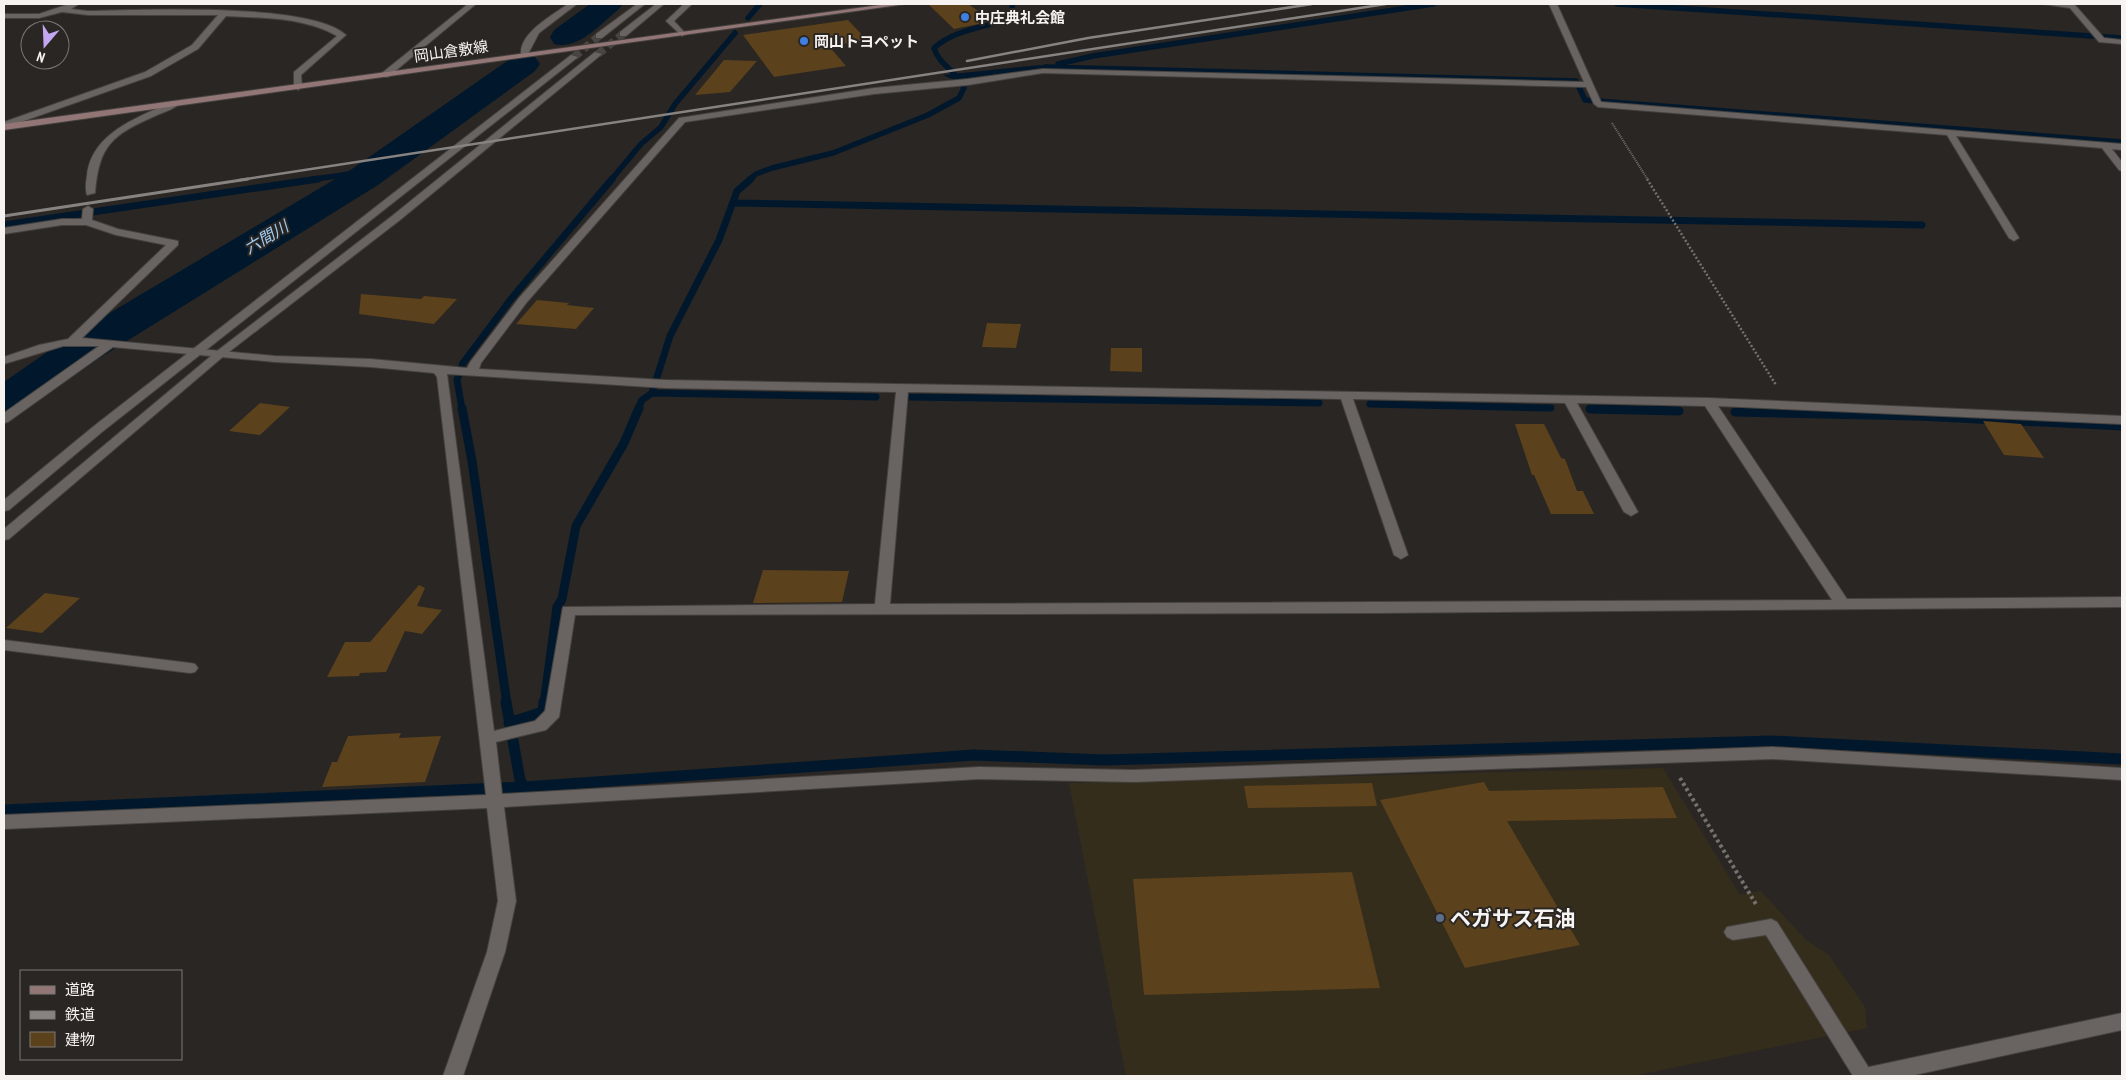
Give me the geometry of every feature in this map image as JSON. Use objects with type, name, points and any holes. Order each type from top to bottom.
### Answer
[{"type":"main road","name":"岡山倉敷線","points":[[4,126],[902,4]]},
{"type":"street","points":[[4,16],[39,16],[62,10],[75,4]]},
{"type":"street","points":[[385,75],[472,4]]},
{"type":"street","points":[[524,54],[526,44],[534,32],[573,4]]},
{"type":"street","points":[[599,36],[641,4]]},
{"type":"street","points":[[623,34],[660,4]]},
{"type":"street","points":[[682,34],[670,21],[688,4]]},
{"type":"street","points":[[1553,4],[1582,85],[1599,102],[2122,147]]},
{"type":"street","points":[[2047,4],[2071,5],[2099,37],[2122,42]]},
{"type":"street","points":[[62,10],[88,14],[224,13],[309,21],[325,24],[339,32],[342,35],[337,41],[297,74],[298,87]]},
{"type":"street","points":[[4,126],[148,74],[195,47],[224,13]]},
{"type":"street","points":[[2111,41],[2122,52]]},
{"type":"street","points":[[4,536],[221,354],[404,212],[598,54]]},
{"type":"street","points":[[4,507],[198,351],[574,57]]},
{"type":"street","points":[[469,372],[523,300],[682,120],[874,90],[968,82],[1043,71],[1582,85]]},
{"type":"street","points":[[90,193],[94,163],[102,148],[114,136],[174,104]]},
{"type":"street","points":[[1950,133],[2014,238]]},
{"type":"street","points":[[2104,145],[2122,168]]},
{"type":"street","points":[[4,231],[62,222],[88,214],[116,232],[174,243],[78,341]]},
{"type":"street","points":[[4,361],[78,341],[109,342],[275,359],[371,363],[438,370],[665,384],[1709,402],[2122,420]]},
{"type":"street","points":[[4,419],[109,342]]},
{"type":"street","points":[[438,370],[443,377],[507,901],[496,952],[453,1076]]},
{"type":"street","points":[[882,609],[902,389]]},
{"type":"street","points":[[1346,396],[1401,555]]},
{"type":"street","points":[[1569,400],[1631,512]]},
{"type":"street","points":[[1709,402],[1844,605]]},
{"type":"street","points":[[488,738],[540,726],[554,714],[568,610],[1844,605],[2122,602]]},
{"type":"street","points":[[4,645],[190,668]]},
{"type":"street","points":[[4,822],[978,773],[1134,776],[1772,753],[2122,774]]},
{"type":"street","points":[[1733,932],[1771,927],[1864,1076]]},
{"type":"street","points":[[1870,1076],[2122,1021]]},
{"type":"path","points":[[1599,102],[1788,404]]},
{"type":"path","points":[[1667,756],[1737,874],[1771,927]]},
{"type":"shaded area","name":"ペガサス石油","points":[[1663,768],[1740,895],[1761,891],[1806,940],[1829,955],[1865,1007],[1867,1028],[1633,1076],[1126,1076],[1069,783]]},
{"type":"water","points":[[1041,65],[1046,68],[954,80],[943,75]]},
{"type":"building","points":[[928,4],[968,4],[993,21],[954,29]]},
{"type":"building","points":[[848,20],[867,40],[829,46],[846,66],[774,77],[743,35]]},
{"type":"building","points":[[724,60],[757,61],[730,92],[695,95]]},
{"type":"building","points":[[361,294],[421,299],[424,296],[457,299],[434,324],[359,314]]},
{"type":"building","points":[[537,300],[594,308],[576,329],[516,324]]},
{"type":"building","points":[[987,323],[1021,324],[1016,348],[982,347]]},
{"type":"building","points":[[1111,348],[1142,348],[1142,372],[1110,371]]},
{"type":"building","points":[[260,403],[290,407],[260,435],[229,431]]},
{"type":"building","points":[[1983,421],[2021,424],[2044,458],[2004,455]]},
{"type":"building","points":[[1515,424],[1544,424],[1561,458],[1565,459],[1577,491],[1583,491],[1594,514],[1551,514],[1534,475],[1532,475]]},
{"type":"building","points":[[763,570],[849,571],[842,602],[753,603]]},
{"type":"building","points":[[419,585],[425,588],[417,606],[442,610],[422,634],[405,631],[386,672],[360,673],[359,676],[327,677],[345,642],[370,642]]},
{"type":"building","points":[[45,593],[80,598],[42,633],[6,628]]},
{"type":"building","points":[[401,733],[399,738],[441,736],[425,782],[322,787],[332,762],[337,762],[348,736]]},
{"type":"building","points":[[1484,782],[1489,791],[1663,787],[1677,818],[1507,821],[1580,945],[1465,968],[1380,800]]},
{"type":"building","points":[[1372,783],[1377,806],[1248,808],[1244,786]]},
{"type":"building","points":[[1352,872],[1380,988],[1144,995],[1133,879]]},
{"type":"waterway","name":"六間川","points":[[565,37],[608,4]]},
{"type":"waterway","points":[[748,18],[760,4]]},
{"type":"waterway","points":[[749,180],[756,174],[772,168],[833,153],[928,115],[959,98],[964,88],[957,77],[936,54],[934,48],[961,33],[1013,18],[1012,4]]},
{"type":"waterway","points":[[1058,64],[1093,56],[1433,4]]},
{"type":"waterway","points":[[1617,4],[2122,38]]},
{"type":"waterway","points":[[611,180],[641,144],[661,127],[675,104],[735,33]]},
{"type":"waterway","name":"六間川","points":[[4,403],[82,349],[365,177],[524,64]]},
{"type":"waterway","points":[[1045,67],[1576,81],[1585,100],[2122,142]]},
{"type":"waterway","points":[[309,180],[376,170]]},
{"type":"waterway","points":[[4,225],[318,179]]},
{"type":"waterway","points":[[462,409],[457,380],[463,363],[511,299],[612,179]]},
{"type":"waterway","points":[[652,393],[670,336],[719,240],[737,191],[751,179]]},
{"type":"waterway","points":[[733,203],[1922,225]]},
{"type":"waterway","points":[[638,409],[642,400],[652,393]]},
{"type":"waterway","points":[[652,393],[876,397]]},
{"type":"waterway","points":[[909,397],[1319,403]]},
{"type":"waterway","points":[[1370,404],[1551,408]]},
{"type":"waterway","points":[[462,408],[472,461],[507,704]]},
{"type":"waterway","points":[[544,704],[557,607],[562,599],[576,526],[624,443],[639,408]]},
{"type":"waterway","points":[[1611,409],[1590,409],[1679,411]]},
{"type":"waterway","points":[[1735,412],[1917,416],[2122,426]]},
{"type":"waterway","points":[[506,702],[510,723]]},
{"type":"waterway","points":[[510,723],[543,712],[544,702]]},
{"type":"waterway","points":[[510,723],[520,780],[524,787]]},
{"type":"waterway","points":[[524,787],[974,755],[1104,760],[1772,741],[2122,759]]},
{"type":"waterway","points":[[4,810],[524,787]]},
{"type":"tunnel","points":[[598,54],[623,34]]},
{"type":"tunnel","points":[[574,57],[599,36]]},
{"type":"railway","points":[[967,61],[1088,38],[1312,4]]},
{"type":"railway","points":[[240,180],[1386,4]]},
{"type":"railway","points":[[4,216],[248,179]]},
{"type":"place","name":"中庄典礼会館","points":[[965,17]]},
{"type":"place","name":"岡山トヨペット","points":[[804,41]]},
{"type":"place","name":"ペガサス石油","points":[[1440,918]]}]
